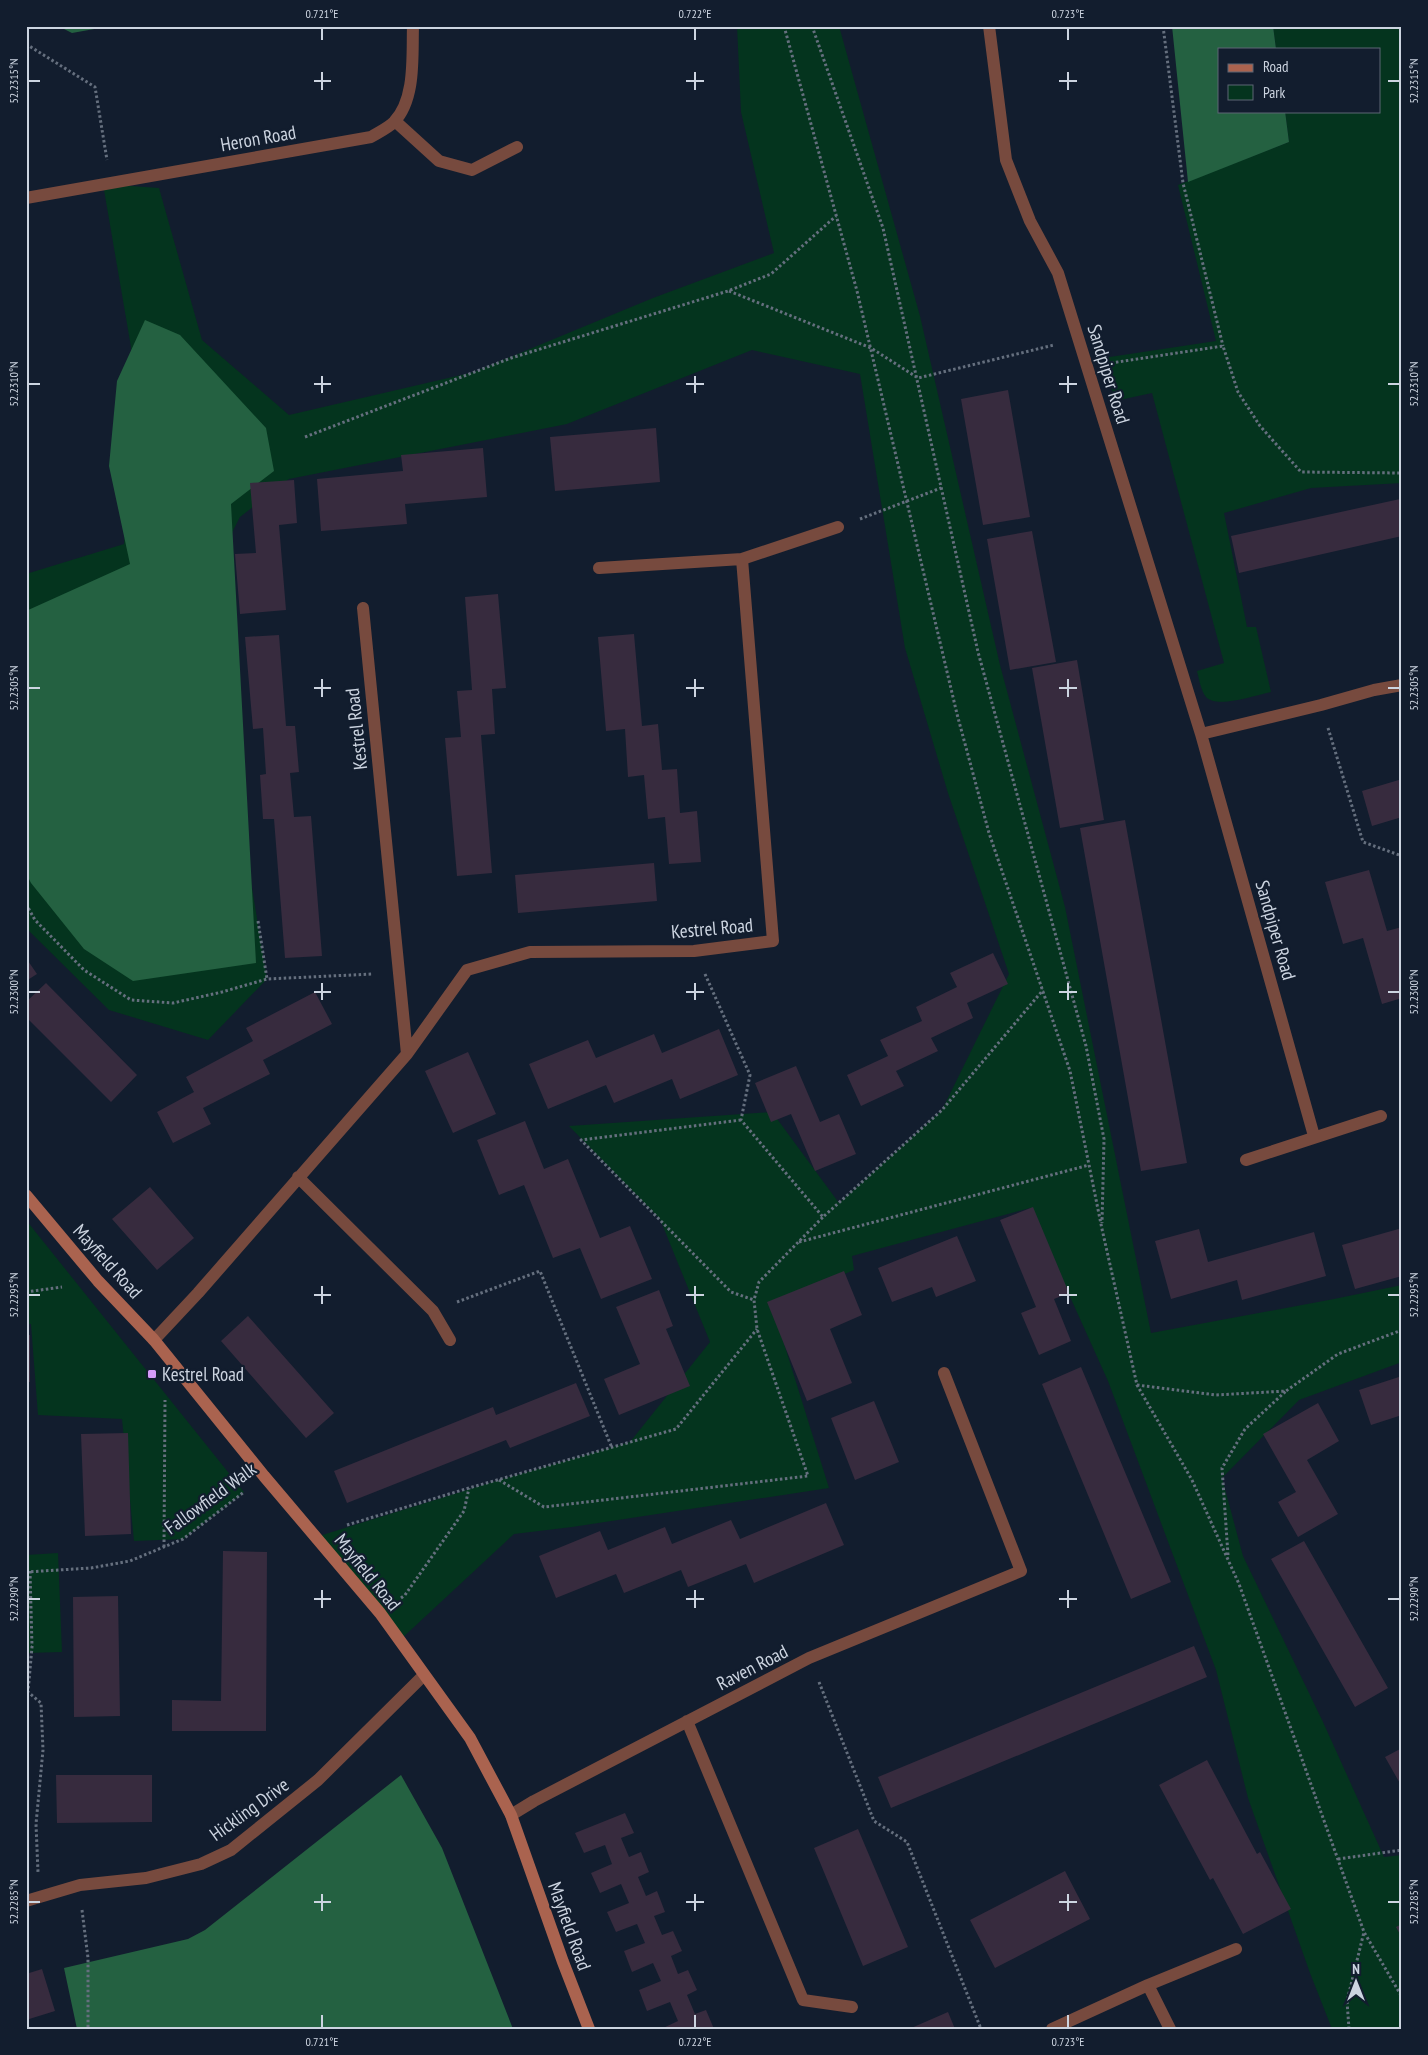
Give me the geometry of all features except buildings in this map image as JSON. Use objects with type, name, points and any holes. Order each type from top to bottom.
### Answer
[{"type":"street","name":"Heron Road","points":[[26,198],[371,137],[395,121],[404,107],[409,86],[412,26]]},
{"type":"street","name":"Sandpiper Road","points":[[989,26],[1006,160],[1030,221],[1058,273],[1202,734],[1314,1136]]},
{"type":"street","points":[[395,121],[439,161],[472,170],[516,147]]},
{"type":"street","points":[[599,568],[742,559],[838,527]]},
{"type":"street","name":"Kestrel Road","points":[[154,1340],[198,1293],[407,1054],[467,970],[530,952],[694,951],[773,941],[742,559]]},
{"type":"street","name":"Kestrel Road","points":[[363,608],[407,1054]]},
{"type":"street","points":[[1202,734],[1374,690],[1402,685]]},
{"type":"street","points":[[1246,1160],[1314,1136],[1381,1116]]},
{"type":"street","points":[[298,1177],[433,1311],[450,1340]]},
{"type":"street","name":"Mayfield Road","points":[[26,1195],[98,1281],[154,1340],[264,1476],[380,1613],[423,1676],[470,1738],[511,1815],[589,2029]]},
{"type":"street","name":"Raven Road","points":[[511,1815],[534,1801],[809,1658],[1021,1572],[944,1373]]},
{"type":"street","name":"Hickling Drive","points":[[32,1900],[80,1885],[146,1878],[201,1864],[231,1850],[318,1780],[423,1676]]},
{"type":"street","points":[[687,1722],[803,2000],[852,2008]]},
{"type":"street","points":[[1052,2029],[1148,1985],[1236,1949]]},
{"type":"street","points":[[1148,1985],[1170,2029]]},
{"type":"path","points":[[784,26],[871,348],[957,714],[989,832],[1070,1070],[1102,1229],[1137,1385],[1192,1480],[1239,1584],[1364,1932],[1402,1997]]},
{"type":"path","points":[[812,26],[883,228],[978,652],[1086,1046],[1104,1138],[1102,1229]]},
{"type":"path","points":[[1163,26],[1183,183],[1224,346],[1238,392],[1260,426],[1301,472],[1402,473]]},
{"type":"path","points":[[26,44],[95,88],[111,183]]},
{"type":"path","points":[[305,437],[511,358],[728,291],[771,274],[836,216]]},
{"type":"path","points":[[728,291],[871,348],[918,378],[1078,340]]},
{"type":"path","points":[[1087,366],[1224,346]]},
{"type":"path","points":[[838,527],[941,488]]},
{"type":"path","points":[[1321,705],[1363,842],[1402,856]]},
{"type":"path","points":[[26,904],[35,920],[84,970],[131,1000],[173,1003],[267,979],[399,973]]},
{"type":"path","points":[[258,921],[267,979]]},
{"type":"path","points":[[694,951],[750,1075],[741,1120]]},
{"type":"path","points":[[499,1480],[544,1506],[808,1476],[757,1329],[754,1300],[758,1282],[823,1217],[942,1110],[1043,990]]},
{"type":"path","points":[[741,1120],[823,1217]]},
{"type":"path","points":[[741,1120],[581,1140],[731,1292],[754,1300]]},
{"type":"path","points":[[798,1242],[1089,1165]]},
{"type":"path","points":[[433,1311],[540,1271],[612,1448]]},
{"type":"path","points":[[26,1292],[62,1287]]},
{"type":"path","points":[[346,1525],[676,1429],[757,1329]]},
{"type":"path","points":[[1228,1559],[1222,1468],[1245,1429],[1286,1390],[1338,1354],[1402,1330]]},
{"type":"path","points":[[1137,1385],[1216,1395],[1286,1390]]},
{"type":"path","points":[[164,1547],[165,1400]]},
{"type":"path","name":"Fallowfield Walk","points":[[28,1572],[91,1568],[130,1561],[183,1539],[264,1476]]},
{"type":"path","points":[[380,1613],[405,1595],[464,1511],[469,1488]]},
{"type":"path","points":[[28,1572],[32,1647],[28,1692],[41,1703],[43,1750],[36,1824],[32,1900]]},
{"type":"path","points":[[26,1647],[32,1647]]},
{"type":"path","points":[[809,1658],[874,1821],[907,1842],[981,2029]]},
{"type":"path","points":[[1338,1859],[1402,1850]]},
{"type":"path","points":[[80,1885],[88,1958],[88,2029]]},
{"type":"path","points":[[1349,2029],[1347,2001],[1364,1932]]},
{"type":"green space","points":[[58,26],[111,26],[72,33]]},
{"type":"green space","points":[[737,26],[839,26],[920,316],[1000,665],[1065,907],[1151,1333],[1402,1285],[1402,1362],[1299,1400],[1222,1478],[1243,1556],[1323,1722],[1384,1857],[1402,1855],[1402,2029],[1332,2029],[1310,1973],[1248,1798],[1216,1670],[1108,1381],[1030,1208],[852,1256],[854,1270],[772,1305],[829,1488],[514,1534],[399,1641],[316,1537],[499,1480],[630,1442],[710,1342],[660,1219],[569,1126],[772,1112],[839,1203],[942,1110],[1009,974],[948,793],[905,648],[860,374],[752,350],[567,424],[289,479],[240,517],[208,580],[234,779],[267,979],[208,1040],[109,1010],[26,928],[26,574],[124,544],[131,439],[131,347],[103,184],[159,188],[202,340],[289,415],[474,372],[653,298],[774,253],[741,112]]},
{"type":"green space","points":[[1172,26],[1273,26],[1276,48],[1218,48],[1218,112],[1285,112],[1289,142],[1188,182]]},
{"type":"green space","points":[[1273,26],[1402,26],[1402,483],[1311,488],[1224,513],[1247,627],[1256,627],[1271,692],[1219,702],[1206,697],[1201,688],[1197,671],[1224,663],[1152,393],[1115,401],[1103,358],[1216,341],[1178,185],[1289,142],[1285,112],[1380,112],[1380,48],[1276,48]]},
{"type":"green space","points":[[145,320],[180,335],[266,428],[274,471],[231,504],[256,963],[133,981],[84,949],[31,883],[26,873],[26,611],[130,564],[109,466],[117,381]]},
{"type":"green space","points":[[26,1220],[244,1492],[183,1539],[134,1541],[122,1419],[38,1415],[31,1324],[26,1324]]},
{"type":"green space","points":[[58,1553],[62,1652],[26,1653],[26,1555]]},
{"type":"green space","points":[[401,1775],[442,1848],[513,2029],[77,2029],[64,1968],[188,1939],[205,1930]]},
{"type":"place","name":"Kestrel Road","points":[[152,1374]]}]
